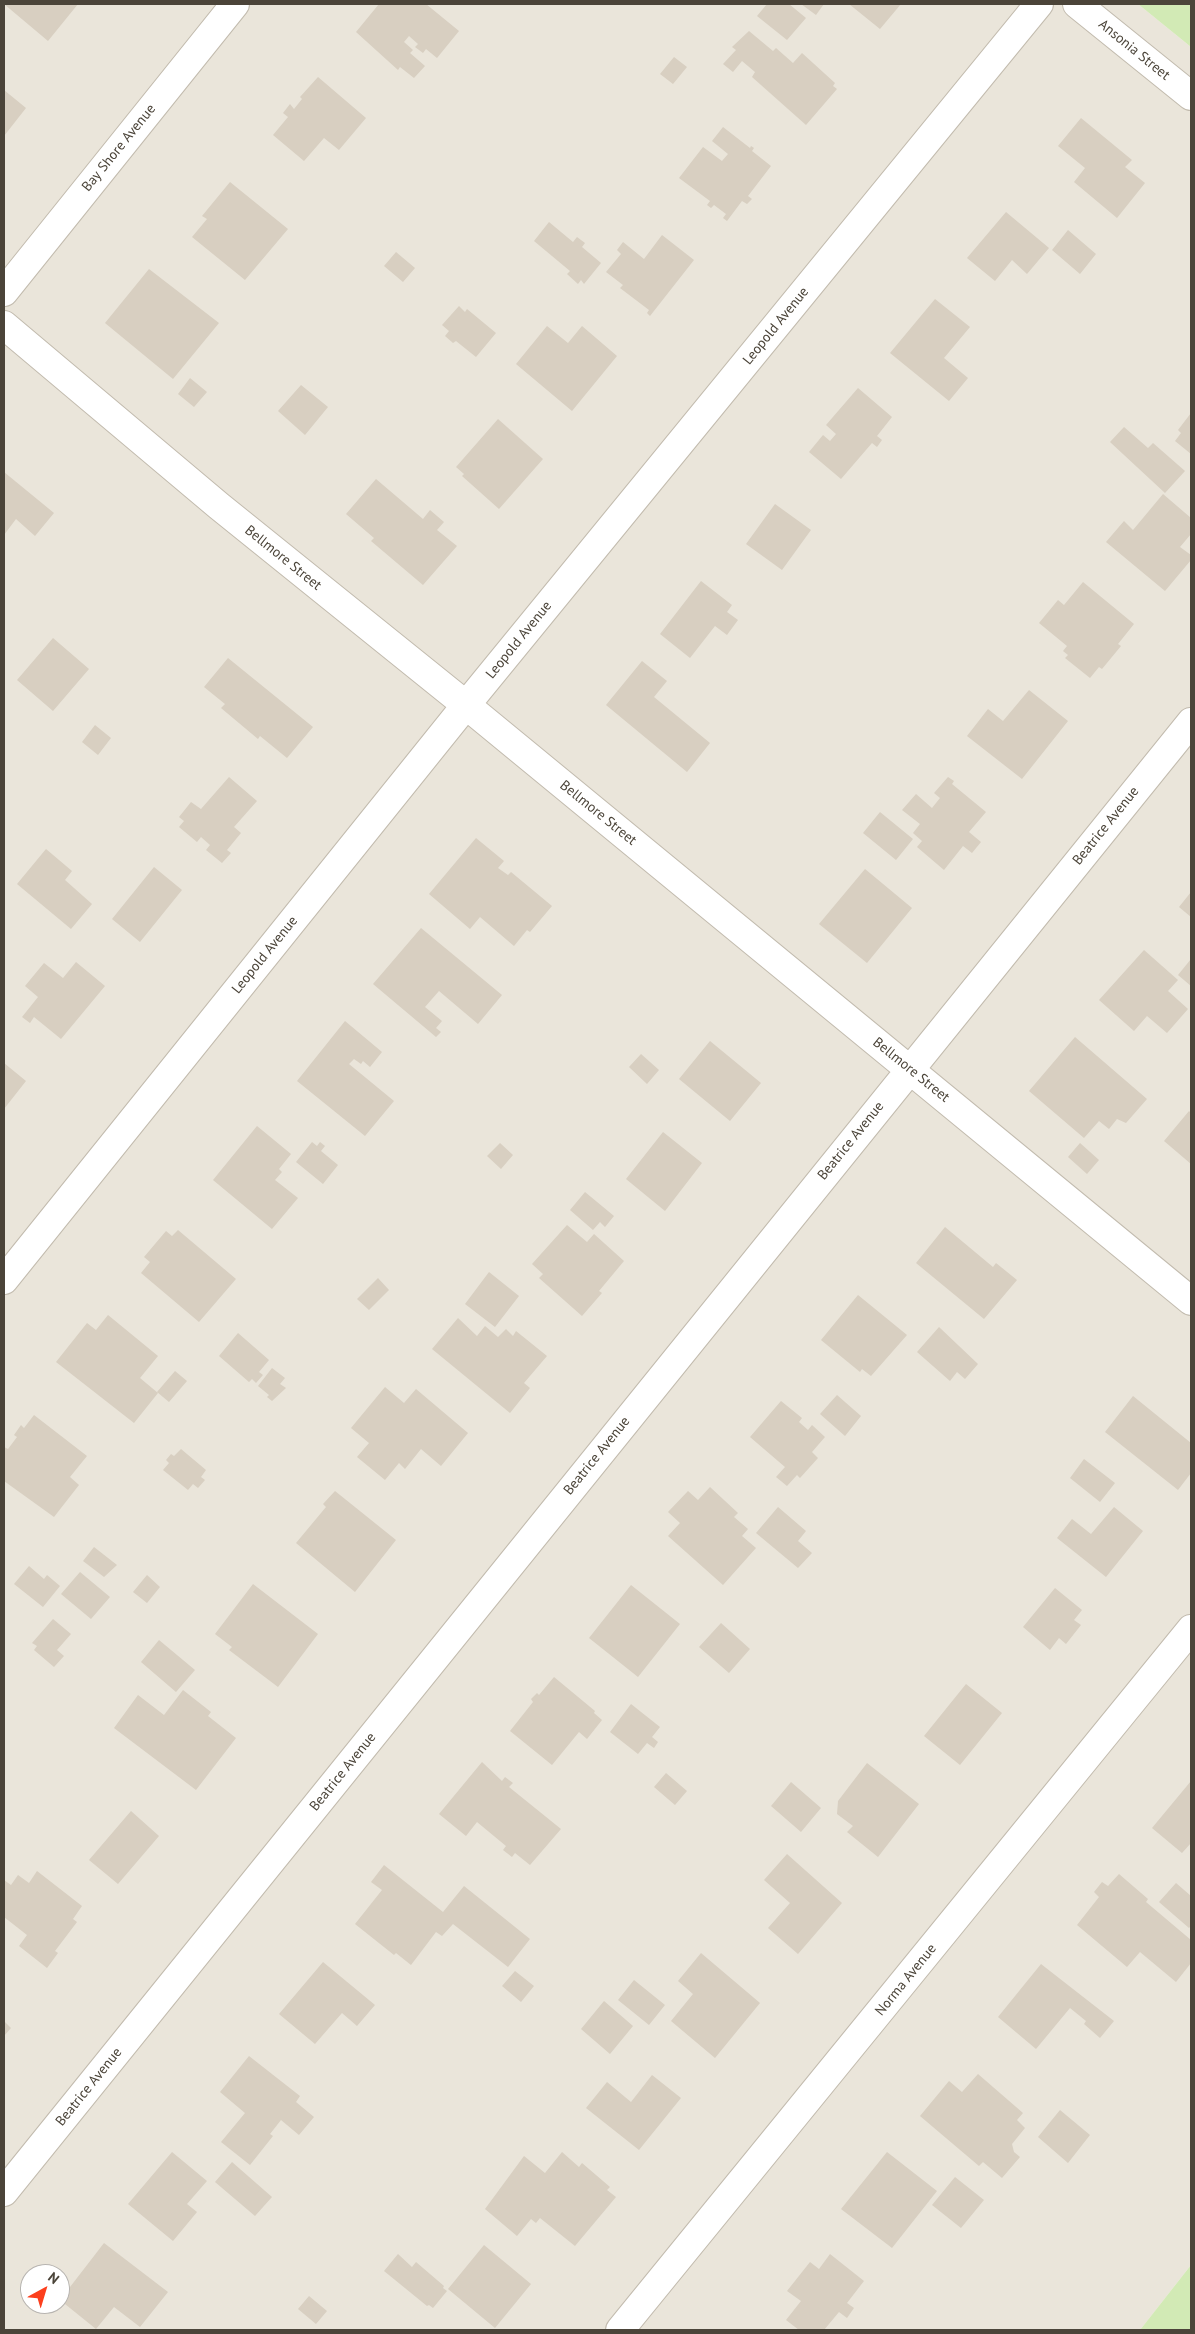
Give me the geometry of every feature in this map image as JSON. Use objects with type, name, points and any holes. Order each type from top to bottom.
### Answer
[{"type":"street","name":"Bay Shore Avenue","points":[[4,292],[235,4]]},
{"type":"street","name":"Leopold Avenue","points":[[4,1280],[466,706],[1039,4]]},
{"type":"street","name":"Ansonia Street","points":[[1078,4],[1191,96]]},
{"type":"street","name":"Bellmore Street","points":[[4,325],[219,506],[910,1068],[1191,1301]]},
{"type":"street","name":"Beatrice Avenue","points":[[4,2192],[1191,722]]},
{"type":"street","name":"Norma Avenue","points":[[620,2330],[1191,1629]]},
{"type":"shaded area","points":[[4,4],[1138,4],[1191,47],[1191,2265],[1140,2330],[4,2330]]},
{"type":"green space","points":[[1138,4],[1191,4],[1191,47]]},
{"type":"green space","points":[[1191,2265],[1191,2330],[1140,2330]]},
{"type":"building","points":[[4,4],[78,4],[48,41]]},
{"type":"building","points":[[379,4],[426,4],[459,31],[437,58],[426,49],[423,53],[415,47],[418,44],[409,36],[404,42],[413,50],[410,53],[425,66],[414,78],[400,67],[398,70],[356,32]]},
{"type":"building","points":[[767,4],[789,4],[806,18],[787,40],[757,16]]},
{"type":"building","points":[[801,4],[824,4],[816,15]]},
{"type":"building","points":[[849,4],[901,4],[880,29]]},
{"type":"building","points":[[749,31],[773,51],[776,48],[793,63],[802,53],[835,83],[833,86],[837,89],[806,125],[752,77],[755,72],[742,61],[733,72],[723,64],[736,50],[732,47]]},
{"type":"building","points":[[674,57],[687,67],[673,84],[660,74]]},
{"type":"building","points":[[318,77],[366,118],[339,150],[324,138],[304,161],[273,135],[288,117],[283,113],[290,104],[294,109],[302,99],[300,97]]},
{"type":"building","points":[[4,90],[26,108],[4,136]]},
{"type":"building","points":[[1081,118],[1132,160],[1125,167],[1145,183],[1117,218],[1074,182],[1085,168],[1058,146]]},
{"type":"building","points":[[723,127],[750,148],[751,146],[754,148],[752,151],[771,166],[748,196],[752,199],[747,204],[742,201],[727,221],[723,218],[726,214],[714,205],[711,208],[707,205],[710,201],[679,178],[703,147],[722,161],[728,154],[712,141]]},
{"type":"building","points":[[230,182],[288,229],[245,280],[192,237],[207,219],[202,216]]},
{"type":"building","points":[[1006,212],[1049,248],[1027,274],[1012,260],[995,281],[967,258]]},
{"type":"building","points":[[549,222],[573,242],[577,237],[585,243],[582,247],[601,263],[584,284],[581,280],[578,284],[567,274],[570,271],[534,241]]},
{"type":"building","points":[[1068,230],[1096,254],[1080,274],[1052,250]]},
{"type":"building","points":[[662,235],[694,260],[650,316],[647,313],[649,310],[620,288],[623,285],[606,272],[621,254],[617,250],[623,242],[644,259]]},
{"type":"building","points":[[396,252],[415,268],[403,282],[384,266]]},
{"type":"building","points":[[149,269],[219,323],[173,379],[105,323]]},
{"type":"building","points":[[935,299],[970,327],[944,358],[968,378],[949,401],[890,353]]},
{"type":"building","points":[[459,306],[465,312],[467,309],[496,333],[476,357],[456,341],[453,343],[445,336],[449,331],[442,325]]},
{"type":"building","points":[[547,326],[568,343],[582,326],[617,356],[572,411],[516,364]]},
{"type":"building","points":[[190,378],[207,392],[194,407],[178,394]]},
{"type":"building","points":[[301,385],[328,407],[305,435],[278,411]]},
{"type":"building","points":[[858,388],[892,417],[877,436],[882,440],[877,447],[872,443],[841,479],[809,452],[823,435],[830,441],[836,434],[826,425]]},
{"type":"building","points":[[1191,413],[1191,454],[1175,441],[1181,433],[1178,430]]},
{"type":"building","points":[[498,419],[543,459],[499,509],[462,476],[464,474],[456,467]]},
{"type":"building","points":[[1124,427],[1148,448],[1153,443],[1185,471],[1165,493],[1110,442]]},
{"type":"building","points":[[4,472],[54,513],[35,536],[16,519],[4,535]]},
{"type":"building","points":[[376,479],[423,519],[430,510],[444,522],[437,530],[457,546],[423,585],[371,541],[374,538],[346,514]]},
{"type":"building","points":[[1163,494],[1191,518],[1191,534],[1180,547],[1191,555],[1191,560],[1165,591],[1106,542],[1124,521],[1133,530]]},
{"type":"building","points":[[775,504],[811,530],[782,570],[746,544]]},
{"type":"building","points":[[701,581],[732,605],[727,612],[738,620],[727,635],[715,626],[690,658],[660,634]]},
{"type":"building","points":[[1083,582],[1134,624],[1118,644],[1121,646],[1102,669],[1099,667],[1090,678],[1065,658],[1068,655],[1063,651],[1067,646],[1039,623],[1058,600],[1064,605]]},
{"type":"building","points":[[53,638],[89,669],[53,711],[17,680]]},
{"type":"building","points":[[228,658],[313,727],[287,758],[260,736],[258,739],[221,708],[225,704],[204,687]]},
{"type":"building","points":[[642,661],[667,681],[654,697],[710,743],[687,772],[606,705]]},
{"type":"building","points":[[1029,690],[1068,721],[1022,779],[967,736],[988,709],[1003,721]]},
{"type":"building","points":[[95,725],[111,738],[98,755],[82,742]]},
{"type":"building","points":[[229,777],[257,801],[234,827],[241,833],[227,850],[231,853],[222,863],[206,850],[210,845],[201,837],[197,842],[179,827],[184,821],[179,817],[191,802],[201,809]]},
{"type":"building","points":[[948,777],[954,781],[952,784],[986,812],[969,832],[981,842],[972,853],[963,846],[944,870],[917,847],[922,841],[913,833],[920,824],[902,810],[916,794],[932,808],[940,798],[934,793]]},
{"type":"building","points":[[880,812],[913,839],[896,860],[863,833]]},
{"type":"building","points":[[476,838],[504,861],[498,868],[508,875],[511,872],[552,906],[530,932],[527,930],[514,946],[480,917],[470,929],[429,894]]},
{"type":"building","points":[[46,849],[72,871],[65,880],[92,904],[71,929],[17,884]]},
{"type":"building","points":[[154,867],[182,890],[140,942],[112,919]]},
{"type":"building","points":[[865,869],[912,908],[867,963],[819,924]]},
{"type":"building","points":[[1191,892],[1191,917],[1179,907]]},
{"type":"building","points":[[421,928],[502,995],[478,1024],[439,991],[425,1007],[442,1021],[436,1028],[441,1032],[436,1037],[373,984]]},
{"type":"building","points":[[1144,950],[1178,980],[1168,991],[1188,1009],[1167,1033],[1147,1016],[1134,1031],[1099,1000]]},
{"type":"building","points":[[1191,959],[1191,986],[1178,975]]},
{"type":"building","points":[[76,962],[105,986],[61,1039],[34,1017],[30,1023],[22,1017],[38,997],[25,986],[44,963],[63,978]]},
{"type":"building","points":[[345,1021],[382,1052],[370,1067],[363,1061],[361,1064],[354,1059],[349,1064],[394,1101],[365,1136],[297,1081]]},
{"type":"building","points":[[1075,1037],[1147,1099],[1126,1123],[1117,1119],[1109,1129],[1099,1121],[1084,1138],[1029,1091]]},
{"type":"building","points":[[710,1041],[761,1083],[730,1121],[679,1079]]},
{"type":"building","points":[[641,1054],[659,1070],[647,1084],[629,1067]]},
{"type":"building","points":[[4,1063],[26,1081],[4,1109]]},
{"type":"building","points":[[1189,1111],[1191,1113],[1191,1164],[1164,1141]]},
{"type":"building","points":[[257,1126],[291,1154],[279,1169],[282,1172],[275,1180],[298,1198],[272,1229],[213,1180]]},
{"type":"building","points":[[663,1132],[702,1163],[665,1211],[626,1179]]},
{"type":"building","points":[[312,1142],[317,1146],[320,1142],[325,1146],[321,1151],[338,1165],[323,1184],[296,1162]]},
{"type":"building","points":[[500,1143],[513,1155],[501,1169],[487,1156]]},
{"type":"building","points":[[1080,1143],[1099,1160],[1087,1174],[1068,1157]]},
{"type":"building","points":[[585,1192],[614,1216],[605,1227],[600,1222],[593,1230],[570,1210]]},
{"type":"building","points":[[567,1225],[587,1242],[594,1234],[624,1261],[599,1291],[602,1293],[582,1316],[539,1278],[543,1274],[532,1264]]},
{"type":"building","points":[[945,1227],[993,1267],[996,1263],[1017,1280],[984,1319],[916,1263]]},
{"type":"building","points":[[178,1230],[236,1279],[199,1322],[141,1273],[150,1262],[144,1257],[166,1231],[172,1236]]},
{"type":"building","points":[[489,1272],[519,1296],[495,1327],[465,1304]]},
{"type":"building","points":[[378,1278],[389,1290],[369,1310],[357,1299]]},
{"type":"building","points":[[858,1295],[907,1335],[871,1376],[862,1369],[860,1372],[821,1340]]},
{"type":"building","points":[[108,1315],[158,1356],[140,1378],[158,1393],[134,1423],[56,1362],[87,1323],[96,1330]]},
{"type":"building","points":[[458,1318],[477,1336],[485,1326],[498,1337],[506,1329],[513,1336],[516,1331],[547,1356],[524,1383],[530,1388],[510,1413],[432,1349]]},
{"type":"building","points":[[939,1327],[978,1364],[965,1379],[957,1372],[950,1381],[917,1352]]},
{"type":"building","points":[[238,1333],[269,1360],[259,1372],[263,1375],[256,1383],[252,1379],[249,1382],[219,1356]]},
{"type":"building","points":[[272,1368],[285,1378],[280,1384],[286,1388],[272,1401],[267,1397],[269,1395],[258,1386]]},
{"type":"building","points":[[175,1371],[187,1381],[169,1402],[157,1392]]},
{"type":"building","points":[[385,1387],[404,1403],[416,1389],[468,1433],[441,1466],[421,1449],[405,1469],[399,1463],[385,1480],[357,1457],[369,1443],[351,1428]]},
{"type":"building","points":[[837,1395],[861,1416],[845,1436],[820,1414]]},
{"type":"building","points":[[1133,1396],[1191,1443],[1191,1473],[1178,1490],[1105,1432]]},
{"type":"building","points":[[781,1401],[802,1418],[799,1422],[808,1430],[812,1425],[825,1437],[812,1452],[818,1458],[800,1478],[797,1475],[787,1486],[776,1477],[785,1467],[750,1437]]},
{"type":"building","points":[[34,1415],[87,1456],[70,1477],[79,1485],[54,1517],[4,1481],[4,1447],[8,1449],[17,1437],[14,1435],[21,1425],[24,1428]]},
{"type":"building","points":[[181,1449],[206,1470],[201,1477],[205,1480],[198,1488],[193,1484],[188,1490],[163,1470],[169,1463],[166,1460],[171,1454],[174,1456]]},
{"type":"building","points":[[1084,1459],[1115,1483],[1100,1502],[1070,1478]]},
{"type":"building","points":[[710,1487],[738,1513],[734,1517],[748,1529],[742,1536],[756,1548],[723,1585],[668,1536],[680,1523],[668,1512],[688,1491],[698,1500]]},
{"type":"building","points":[[335,1491],[396,1540],[355,1592],[296,1543],[326,1507],[323,1504]]},
{"type":"building","points":[[778,1507],[806,1531],[798,1541],[812,1553],[798,1568],[756,1533]]},
{"type":"building","points":[[1114,1507],[1143,1531],[1106,1577],[1057,1538],[1072,1519],[1091,1534]]},
{"type":"building","points":[[94,1547],[117,1565],[104,1577],[83,1561]]},
{"type":"building","points":[[29,1566],[44,1579],[47,1575],[60,1586],[43,1607],[14,1584]]},
{"type":"building","points":[[80,1572],[110,1597],[91,1619],[61,1594]]},
{"type":"building","points":[[147,1575],[160,1587],[147,1603],[133,1592]]},
{"type":"building","points":[[253,1584],[318,1634],[278,1687],[229,1650],[232,1647],[215,1634]]},
{"type":"building","points":[[631,1585],[680,1624],[638,1677],[589,1638]]},
{"type":"building","points":[[1055,1588],[1082,1610],[1074,1620],[1081,1625],[1066,1644],[1059,1638],[1050,1650],[1023,1627]]},
{"type":"building","points":[[53,1619],[71,1634],[57,1650],[64,1656],[54,1667],[34,1650],[37,1646],[32,1643]]},
{"type":"building","points":[[721,1623],[750,1649],[729,1673],[699,1647]]},
{"type":"building","points":[[159,1640],[195,1670],[176,1692],[141,1662]]},
{"type":"building","points":[[554,1677],[595,1711],[594,1713],[602,1720],[587,1739],[579,1732],[552,1765],[510,1731],[533,1702],[531,1699],[537,1693],[539,1695]]},
{"type":"building","points":[[966,1684],[1002,1713],[960,1765],[924,1736]]},
{"type":"building","points":[[183,1690],[211,1712],[208,1716],[236,1738],[196,1790],[114,1728],[138,1695],[164,1715]]},
{"type":"building","points":[[631,1704],[660,1727],[652,1737],[658,1742],[654,1748],[647,1743],[638,1754],[610,1732]]},
{"type":"building","points":[[482,1762],[502,1781],[505,1777],[513,1783],[509,1787],[561,1829],[530,1865],[515,1853],[512,1857],[503,1850],[506,1846],[477,1822],[466,1836],[439,1814]]},
{"type":"building","points":[[867,1763],[919,1804],[878,1857],[847,1832],[853,1826],[837,1814],[838,1801]]},
{"type":"building","points":[[666,1773],[687,1791],[675,1805],[654,1787]]},
{"type":"building","points":[[1191,1781],[1191,1843],[1182,1853],[1152,1828]]},
{"type":"building","points":[[791,1782],[821,1808],[801,1832],[771,1806]]},
{"type":"building","points":[[131,1811],[159,1836],[118,1884],[89,1860]]},
{"type":"building","points":[[787,1854],[842,1903],[798,1954],[768,1928],[790,1903],[764,1880]]},
{"type":"building","points":[[384,1865],[443,1912],[464,1886],[530,1939],[508,1967],[453,1924],[442,1936],[436,1932],[411,1965],[396,1953],[394,1955],[355,1924],[382,1890],[371,1882]]},
{"type":"building","points":[[37,1871],[82,1906],[73,1919],[77,1922],[55,1951],[58,1953],[47,1968],[19,1946],[27,1935],[4,1917],[4,1880],[11,1885],[18,1875],[29,1883]]},
{"type":"building","points":[[1119,1874],[1148,1899],[1146,1902],[1191,1940],[1191,1963],[1176,1982],[1140,1952],[1127,1967],[1077,1925],[1099,1897],[1094,1892],[1102,1882],[1108,1886]]},
{"type":"building","points":[[1176,1883],[1191,1896],[1191,1926],[1189,1928],[1159,1902]]},
{"type":"building","points":[[701,1953],[760,2003],[715,2058],[671,2021],[693,1994],[678,1981]]},
{"type":"building","points":[[323,1962],[375,2005],[357,2026],[342,2013],[315,2044],[279,2014]]},
{"type":"building","points":[[1041,1964],[1114,2021],[1100,2038],[1084,2024],[1086,2021],[1070,2008],[1036,2049],[998,2017]]},
{"type":"building","points":[[515,1971],[534,1986],[521,2002],[502,1986]]},
{"type":"building","points":[[634,1980],[665,2005],[649,2025],[618,2000]]},
{"type":"building","points":[[604,2001],[633,2026],[610,2054],[581,2029]]},
{"type":"building","points":[[4,2021],[11,2028],[4,2036]]},
{"type":"building","points":[[249,2056],[300,2096],[296,2102],[314,2117],[299,2135],[281,2120],[270,2134],[273,2136],[250,2165],[221,2142],[245,2113],[220,2092]]},
{"type":"building","points":[[978,2074],[1023,2113],[1017,2120],[1025,2128],[1012,2144],[1014,2152],[1020,2157],[1002,2178],[983,2162],[979,2166],[920,2116],[949,2081],[962,2092]]},
{"type":"building","points":[[652,2075],[681,2098],[639,2150],[586,2108],[607,2082],[631,2102]]},
{"type":"building","points":[[1060,2110],[1090,2135],[1068,2163],[1038,2137]]},
{"type":"building","points":[[172,2152],[207,2181],[187,2204],[197,2212],[173,2241],[128,2204]]},
{"type":"building","points":[[562,2152],[579,2167],[582,2163],[610,2187],[607,2190],[616,2197],[575,2246],[540,2218],[536,2223],[531,2219],[517,2236],[485,2209],[524,2156],[545,2173]]},
{"type":"building","points":[[887,2152],[937,2191],[892,2248],[841,2209]]},
{"type":"building","points":[[232,2162],[272,2197],[255,2216],[215,2182]]},
{"type":"building","points":[[955,2177],[984,2200],[961,2228],[932,2205]]},
{"type":"building","points":[[104,2243],[168,2292],[140,2327],[114,2307],[96,2329],[70,2308],[70,2287]]},
{"type":"building","points":[[484,2245],[531,2284],[495,2328],[448,2289]]},
{"type":"building","points":[[398,2254],[412,2267],[416,2262],[444,2286],[443,2288],[447,2291],[433,2308],[429,2305],[427,2306],[384,2271]]},
{"type":"building","points":[[830,2254],[864,2281],[847,2303],[854,2308],[847,2318],[839,2312],[824,2330],[799,2330],[786,2320],[801,2301],[787,2291],[810,2262],[819,2269]]},
{"type":"building","points":[[309,2296],[327,2311],[316,2324],[298,2309]]}]
